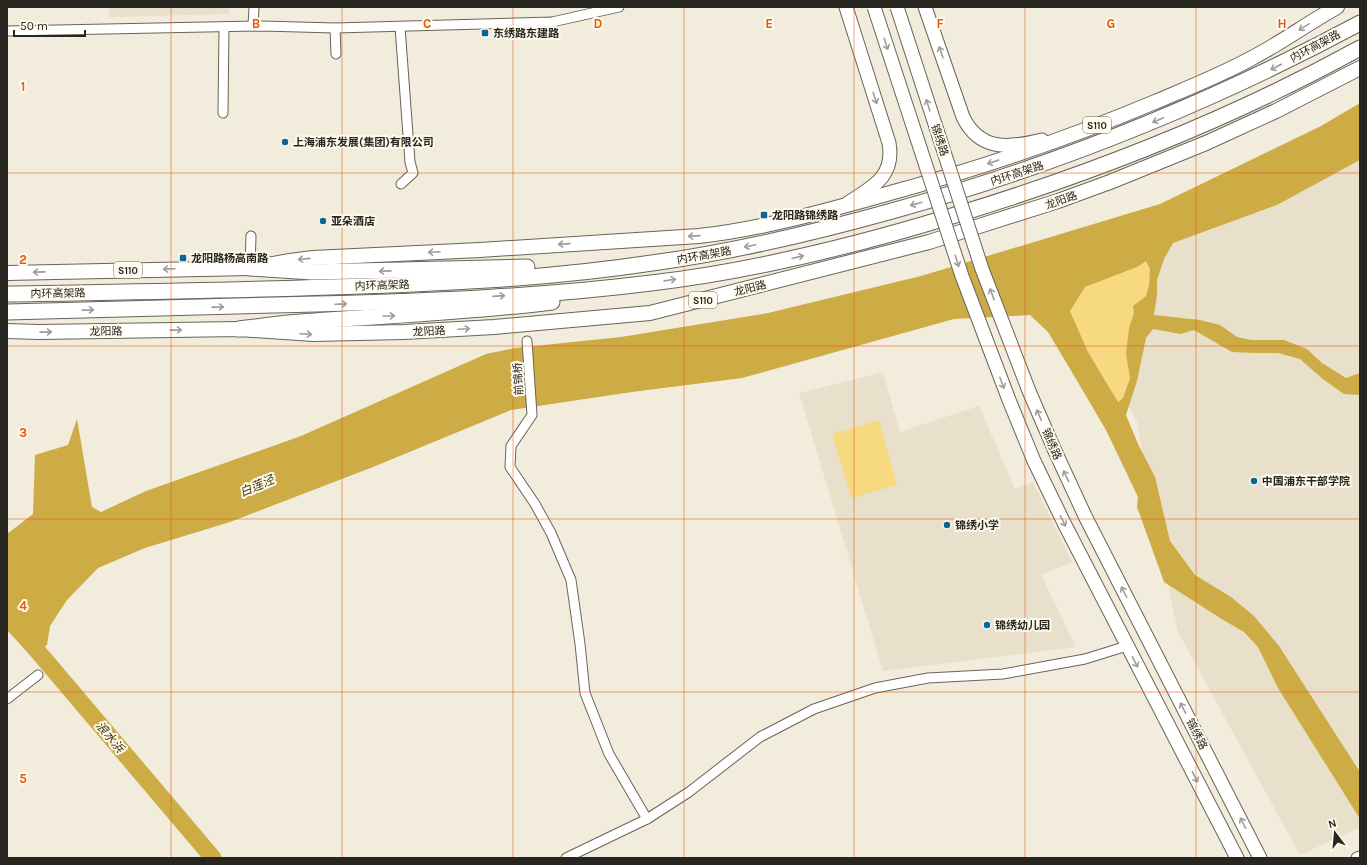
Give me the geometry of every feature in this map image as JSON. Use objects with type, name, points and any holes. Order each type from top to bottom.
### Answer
[{"type":"highway","points":[[1311,49],[1360,17]]},
{"type":"highway","name":"内环高架路","points":[[7,294],[246,290],[400,285],[492,280],[648,264],[694,257],[789,238],[903,208],[992,182],[1045,164],[1144,126],[1252,78],[1360,23]]},
{"type":"highway","name":"内环高架路","points":[[7,312],[402,302],[478,298],[651,283],[745,268],[851,244],[924,225],[1053,184],[1152,146],[1240,108],[1320,70],[1360,48]]},
{"type":"highway","points":[[250,268],[312,272],[648,264]]},
{"type":"highway","points":[[239,328],[313,321],[436,314],[504,308],[564,300],[651,283]]},
{"type":"main road","points":[[842,207],[880,181],[887,172],[891,152],[846,7]]},
{"type":"main road","name":"锦绣路","points":[[874,7],[962,276],[1006,393],[1034,461],[1065,525],[1237,858]]},
{"type":"main road","name":"锦绣路","points":[[897,7],[982,268],[1029,391],[1085,516],[1260,858]]},
{"type":"main road","points":[[925,7],[963,117],[972,131],[979,138],[1000,146],[1011,146],[1041,140],[1113,119]]},
{"type":"main road","name":"S110","points":[[7,273],[250,268],[290,260],[313,258],[480,250],[715,234],[767,225],[842,207],[986,165],[1113,119],[1252,59],[1337,7]]},
{"type":"main road","name":"龙阳路","points":[[7,331],[39,332],[239,328],[313,334],[404,332],[494,327],[637,314],[663,310],[922,244],[1058,201],[1110,182],[1213,140],[1276,111],[1360,68]]},
{"type":"street","points":[[253,26],[254,7]]},
{"type":"street","points":[[7,31],[253,26],[335,28],[400,27],[552,22],[618,7]]},
{"type":"street","points":[[223,113],[224,27]]},
{"type":"street","points":[[400,27],[410,162],[413,173],[400,184]]},
{"type":"street","points":[[335,28],[336,54]]},
{"type":"street","points":[[250,268],[251,236]]},
{"type":"street","name":"前锦桥","points":[[527,341],[532,415],[510,446],[510,467],[535,504],[551,533],[571,580],[585,693],[609,754],[648,819]]},
{"type":"street","points":[[566,858],[648,819],[689,792],[760,737],[814,709],[875,688],[928,678],[1003,674],[1085,659],[1127,646]]},
{"type":"street","points":[[7,700],[38,675]]},
{"type":"shaded area","points":[[109,7],[229,7],[229,14],[109,17]]},
{"type":"shaded area","name":"中国浦东干部学院","points":[[1360,160],[1360,828],[1300,855],[1178,632],[1158,540],[1137,422],[1060,283],[1277,205]]},
{"type":"shaded area","points":[[1146,261],[1150,269],[1149,285],[1146,296],[1133,306],[1134,313],[1129,328],[1126,354],[1130,378],[1123,398],[1118,402],[1088,352],[1070,311],[1085,287],[1137,267]]},
{"type":"shaded area","name":"锦绣小学","points":[[883,372],[900,432],[979,406],[1015,489],[1033,482],[1072,562],[1041,575],[1076,647],[883,671],[799,393]]},
{"type":"shaded area","points":[[879,420],[897,485],[851,498],[832,434]]},
{"type":"water","name":"白莲泾","points":[[1360,103],[1360,160],[1277,205],[1173,243],[1164,259],[1157,280],[1157,295],[1154,315],[1200,320],[1220,325],[1237,337],[1251,340],[1284,340],[1307,349],[1322,363],[1346,378],[1360,373],[1360,395],[1344,394],[1324,380],[1300,359],[1278,353],[1232,352],[1194,330],[1180,334],[1153,329],[1146,338],[1137,381],[1126,415],[1138,444],[1155,477],[1170,541],[1195,575],[1231,597],[1254,616],[1279,646],[1360,772],[1360,819],[1278,688],[1258,647],[1244,632],[1164,582],[1137,507],[1138,497],[1106,430],[1048,332],[1030,315],[954,319],[742,378],[632,392],[511,410],[373,467],[230,522],[145,548],[98,568],[67,600],[50,626],[47,645],[29,654],[7,630],[7,534],[33,514],[35,455],[68,445],[77,419],[92,507],[101,512],[146,491],[301,436],[486,354],[515,348],[621,337],[768,313],[921,276],[1160,204],[1321,126]],"holes":[[[1146,261],[1150,269],[1149,285],[1146,296],[1133,306],[1134,313],[1129,328],[1126,354],[1130,378],[1123,398],[1118,402],[1088,352],[1070,311],[1085,287],[1137,267]]]},
{"type":"waterway","name":"浪水浜","points":[[7,615],[213,858]]},
{"type":"place","name":"东绣路东建路","points":[[485,33]]},
{"type":"place","name":"上海浦东发展(集团)有限公司","points":[[285,142]]},
{"type":"place","name":"龙阳路锦绣路","points":[[764,215]]},
{"type":"place","name":"亚朵酒店","points":[[323,221]]},
{"type":"place","name":"龙阳路杨高南路","points":[[183,258]]},
{"type":"place","name":"中国浦东干部学院","points":[[1254,481]]},
{"type":"place","name":"锦绣小学","points":[[947,525]]},
{"type":"place","name":"锦绣幼儿园","points":[[987,625]]}]
